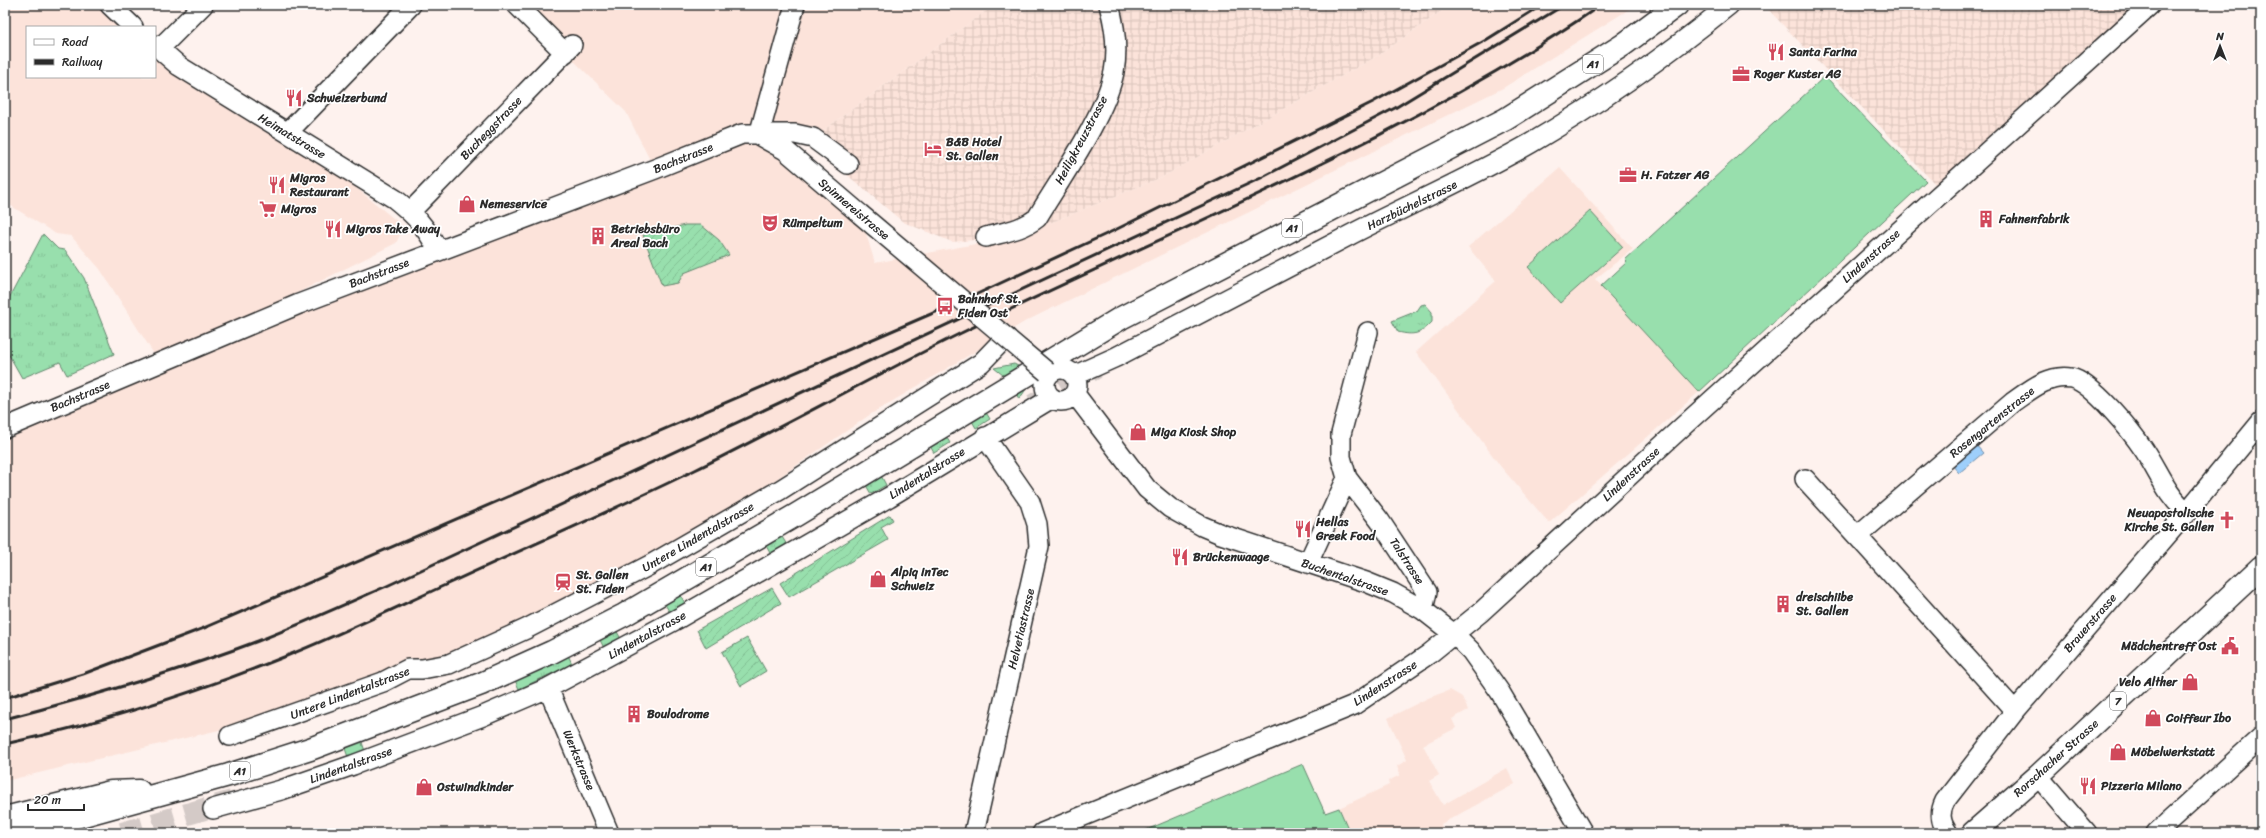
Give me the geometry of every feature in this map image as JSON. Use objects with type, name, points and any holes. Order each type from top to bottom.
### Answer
[{"type":"main road","name":"A1","points":[[18,833],[170,791],[310,749],[481,684],[624,615],[809,507],[1080,341],[1188,282],[1506,119],[1623,45],[1677,5]]},
{"type":"main road","name":"Rorschacher Strasse","points":[[1973,833],[2038,776],[2261,567]]},
{"type":"main road","name":"A1","points":[[5,818],[111,792],[170,791]]},
{"type":"street","points":[[110,5],[132,26]]},
{"type":"street","points":[[157,47],[203,5]]},
{"type":"street","points":[[288,132],[411,5]]},
{"type":"street","name":"Bucheggstrasse","points":[[411,211],[568,49],[517,5]]},
{"type":"street","points":[[795,5],[759,135],[794,134],[813,138],[848,164]]},
{"type":"street","name":"Heiligkreuzstrasse","points":[[986,237],[1029,225],[1037,218],[1100,109],[1114,71],[1115,25],[1108,5]]},
{"type":"street","name":"Harzbüchelstrasse","points":[[1076,384],[1352,234],[1420,201],[1530,143],[1611,93],[1681,44],[1729,5]]},
{"type":"street","name":"Lindenstrasse","points":[[1042,833],[1354,705],[1455,635],[2150,5]]},
{"type":"street","name":"Heimatstrasse","points":[[157,47],[179,66],[257,115],[288,132],[411,211],[426,227],[438,250]]},
{"type":"street","name":"Bachstrasse","points":[[5,428],[253,322],[438,250],[655,170],[742,134],[759,135]]},
{"type":"street","name":"Spinnereistrasse","points":[[759,135],[785,150],[1048,373]]},
{"type":"street","name":"Talstrasse","points":[[1368,332],[1341,434],[1341,457],[1347,478],[1380,521],[1427,592],[1423,610]]},
{"type":"street","name":"Untere Lindentalstrasse","points":[[230,736],[383,682],[408,669],[422,669],[449,664],[493,645],[650,565],[780,490],[981,363],[1006,337]]},
{"type":"street","points":[[1062,370],[1076,384],[1065,399],[1052,398],[1048,395],[1044,387],[1044,382],[1048,373],[1062,370]]},
{"type":"street","name":"Rosengartenstrasse","points":[[1857,536],[2014,402],[2034,387],[2058,378],[2072,378],[2095,393],[2143,449],[2176,503],[2187,512]]},
{"type":"street","name":"Buchentalstrasse","points":[[1076,384],[1134,474],[1155,497],[1202,526],[1308,564],[1366,582],[1393,593],[1423,610],[1455,635],[1471,651],[1500,692],[1583,833]]},
{"type":"street","name":"Lindentalstrasse","points":[[213,809],[281,790],[353,765],[483,716],[548,688],[679,618],[889,497],[985,437],[1052,398]]},
{"type":"street","name":"Brauerstrasse","points":[[1948,833],[1944,826],[1940,811],[1945,801],[2015,711],[2187,512],[2261,422]]},
{"type":"street","name":"Helvetiastrasse","points":[[974,833],[1039,546],[1038,524],[1030,502],[985,437]]},
{"type":"street","points":[[1308,564],[1347,478]]},
{"type":"street","points":[[1805,479],[2015,711]]},
{"type":"street","name":"Werkstrasse","points":[[548,688],[609,833]]},
{"type":"street","points":[[2156,833],[2261,737]]},
{"type":"street","points":[[2038,776],[2087,833]]},
{"type":"shaded area","points":[[5,5],[110,5],[132,26],[26,26],[26,78],[156,78],[156,46],[288,132],[399,223],[401,233],[396,243],[178,353],[655,170],[626,112],[517,5],[994,5],[813,138],[760,135],[860,214],[875,263],[1018,236],[1162,177],[1379,55],[1450,5],[1636,5],[1503,88],[1026,321],[871,414],[717,520],[508,635],[380,673],[274,717],[5,781],[5,428],[159,362],[100,269],[71,236],[56,234],[5,202]]},
{"type":"shaded area","points":[[994,5],[1450,5],[1379,55],[1162,177],[1018,236],[952,242],[903,222],[814,147],[813,138]]},
{"type":"shaded area","points":[[1764,5],[2135,5],[1937,186]]},
{"type":"shaded area","points":[[1560,168],[1633,249],[1595,279],[1699,392],[1549,523],[1501,467],[1416,352],[1496,281],[1468,247]]},
{"type":"shaded area","points":[[1450,690],[1462,697],[1468,710],[1452,719],[1456,728],[1423,745],[1439,775],[1429,781],[1443,805],[1507,768],[1515,784],[1441,824],[1444,833],[1350,833],[1339,808],[1389,785],[1388,781],[1400,775],[1397,766],[1407,760],[1388,718],[1428,698]]},
{"type":"green space","points":[[1825,76],[1926,181],[1699,392],[1601,286],[1627,262],[1625,260]]},
{"type":"green space","points":[[1590,211],[1623,247],[1560,303],[1528,267]]},
{"type":"green space","points":[[685,225],[701,225],[719,240],[729,255],[684,273],[678,283],[662,286],[643,235]]},
{"type":"green space","points":[[43,234],[58,249],[65,250],[84,278],[114,354],[67,375],[60,362],[22,378],[5,348],[5,306]]},
{"type":"green space","points":[[1425,304],[1432,312],[1432,322],[1417,333],[1409,334],[1398,332],[1392,321],[1417,311],[1421,305]]},
{"type":"green space","points":[[1014,364],[1020,367],[1027,383],[1027,387],[1019,399],[1008,379],[994,368]]},
{"type":"green space","points":[[982,406],[990,419],[976,428],[968,414]]},
{"type":"green space","points":[[942,430],[950,443],[934,453],[926,439]]},
{"type":"green space","points":[[878,470],[886,485],[871,494],[863,480]]},
{"type":"green space","points":[[890,515],[893,520],[881,527],[888,540],[789,597],[780,583]]},
{"type":"green space","points":[[779,532],[787,545],[771,555],[763,540]]},
{"type":"green space","points":[[772,588],[781,603],[706,648],[697,630]]},
{"type":"green space","points":[[678,591],[686,605],[670,613],[662,599]]},
{"type":"green space","points":[[614,626],[621,639],[604,648],[597,634]]},
{"type":"green space","points":[[747,638],[766,671],[741,686],[722,652]]},
{"type":"green space","points":[[566,650],[572,664],[519,689],[513,676]]},
{"type":"green space","points":[[360,737],[365,751],[348,757],[343,743]]},
{"type":"green space","points":[[1303,764],[1325,813],[1339,808],[1350,833],[1139,833]]},
{"type":"water","points":[[1974,443],[1983,453],[1959,473],[1951,464]]},
{"type":"tunnel","points":[[1033,405],[1096,368]]},
{"type":"tunnel","points":[[122,833],[232,801]]},
{"type":"railway","points":[[5,698],[83,674],[204,628],[975,295],[1115,230],[1373,102],[1486,40],[1542,5]]},
{"type":"railway","points":[[5,719],[69,702],[196,663],[291,628],[389,585],[1261,178],[1395,108],[1564,5]]},
{"type":"railway","points":[[5,744],[111,717],[216,683],[284,657],[348,630],[635,499],[728,454],[955,336],[1366,142],[1525,54],[1601,5]]},
{"type":"place","name":"Santa Farina","points":[[1776,52]]},
{"type":"place","name":"Roger Kuster AG","points":[[1741,74]]},
{"type":"place","name":"Schweizerbund","points":[[294,98]]},
{"type":"place","name":"B&B Hotel St. Gallen","points":[[933,149]]},
{"type":"place","name":"H. Fatzer AG","points":[[1628,175]]},
{"type":"place","name":"Migros Restaurant","points":[[277,185]]},
{"type":"place","name":"Nemeservice","points":[[467,204]]},
{"type":"place","name":"Migros","points":[[268,209]]},
{"type":"place","name":"Fahnenfabrik","points":[[1986,219]]},
{"type":"place","name":"Rümpeltum","points":[[770,223]]},
{"type":"place","name":"Migros Take Away","points":[[333,229]]},
{"type":"place","name":"Betriebsbüro Areal Bach","points":[[598,236]]},
{"type":"place","name":"Bahnhof St. Fiden Ost","points":[[945,306]]},
{"type":"place","name":"Miga Kiosk Shop","points":[[1138,432]]},
{"type":"place","name":"Neuapostolische Kirche St. Gallen","points":[[2227,520]]},
{"type":"place","name":"Hellas Greek Food","points":[[1303,529]]},
{"type":"place","name":"Brückenwaage","points":[[1180,557]]},
{"type":"place","name":"Alpiq InTec Schweiz","points":[[878,579]]},
{"type":"place","name":"St. Gallen St. Fiden","points":[[563,582]]},
{"type":"place","name":"dreischiibe St. Gallen","points":[[1783,604]]},
{"type":"place","name":"Mädchentreff Ost","points":[[2230,646]]},
{"type":"place","name":"Velo Alther","points":[[2190,682]]},
{"type":"place","name":"Boulodrome","points":[[634,714]]},
{"type":"place","name":"Coiffeur Ibo","points":[[2153,718]]},
{"type":"place","name":"Möbelwerkstatt","points":[[2118,752]]},
{"type":"place","name":"Pizzeria Milano","points":[[2088,786]]},
{"type":"place","name":"Ostwindkinder","points":[[424,787]]}]
